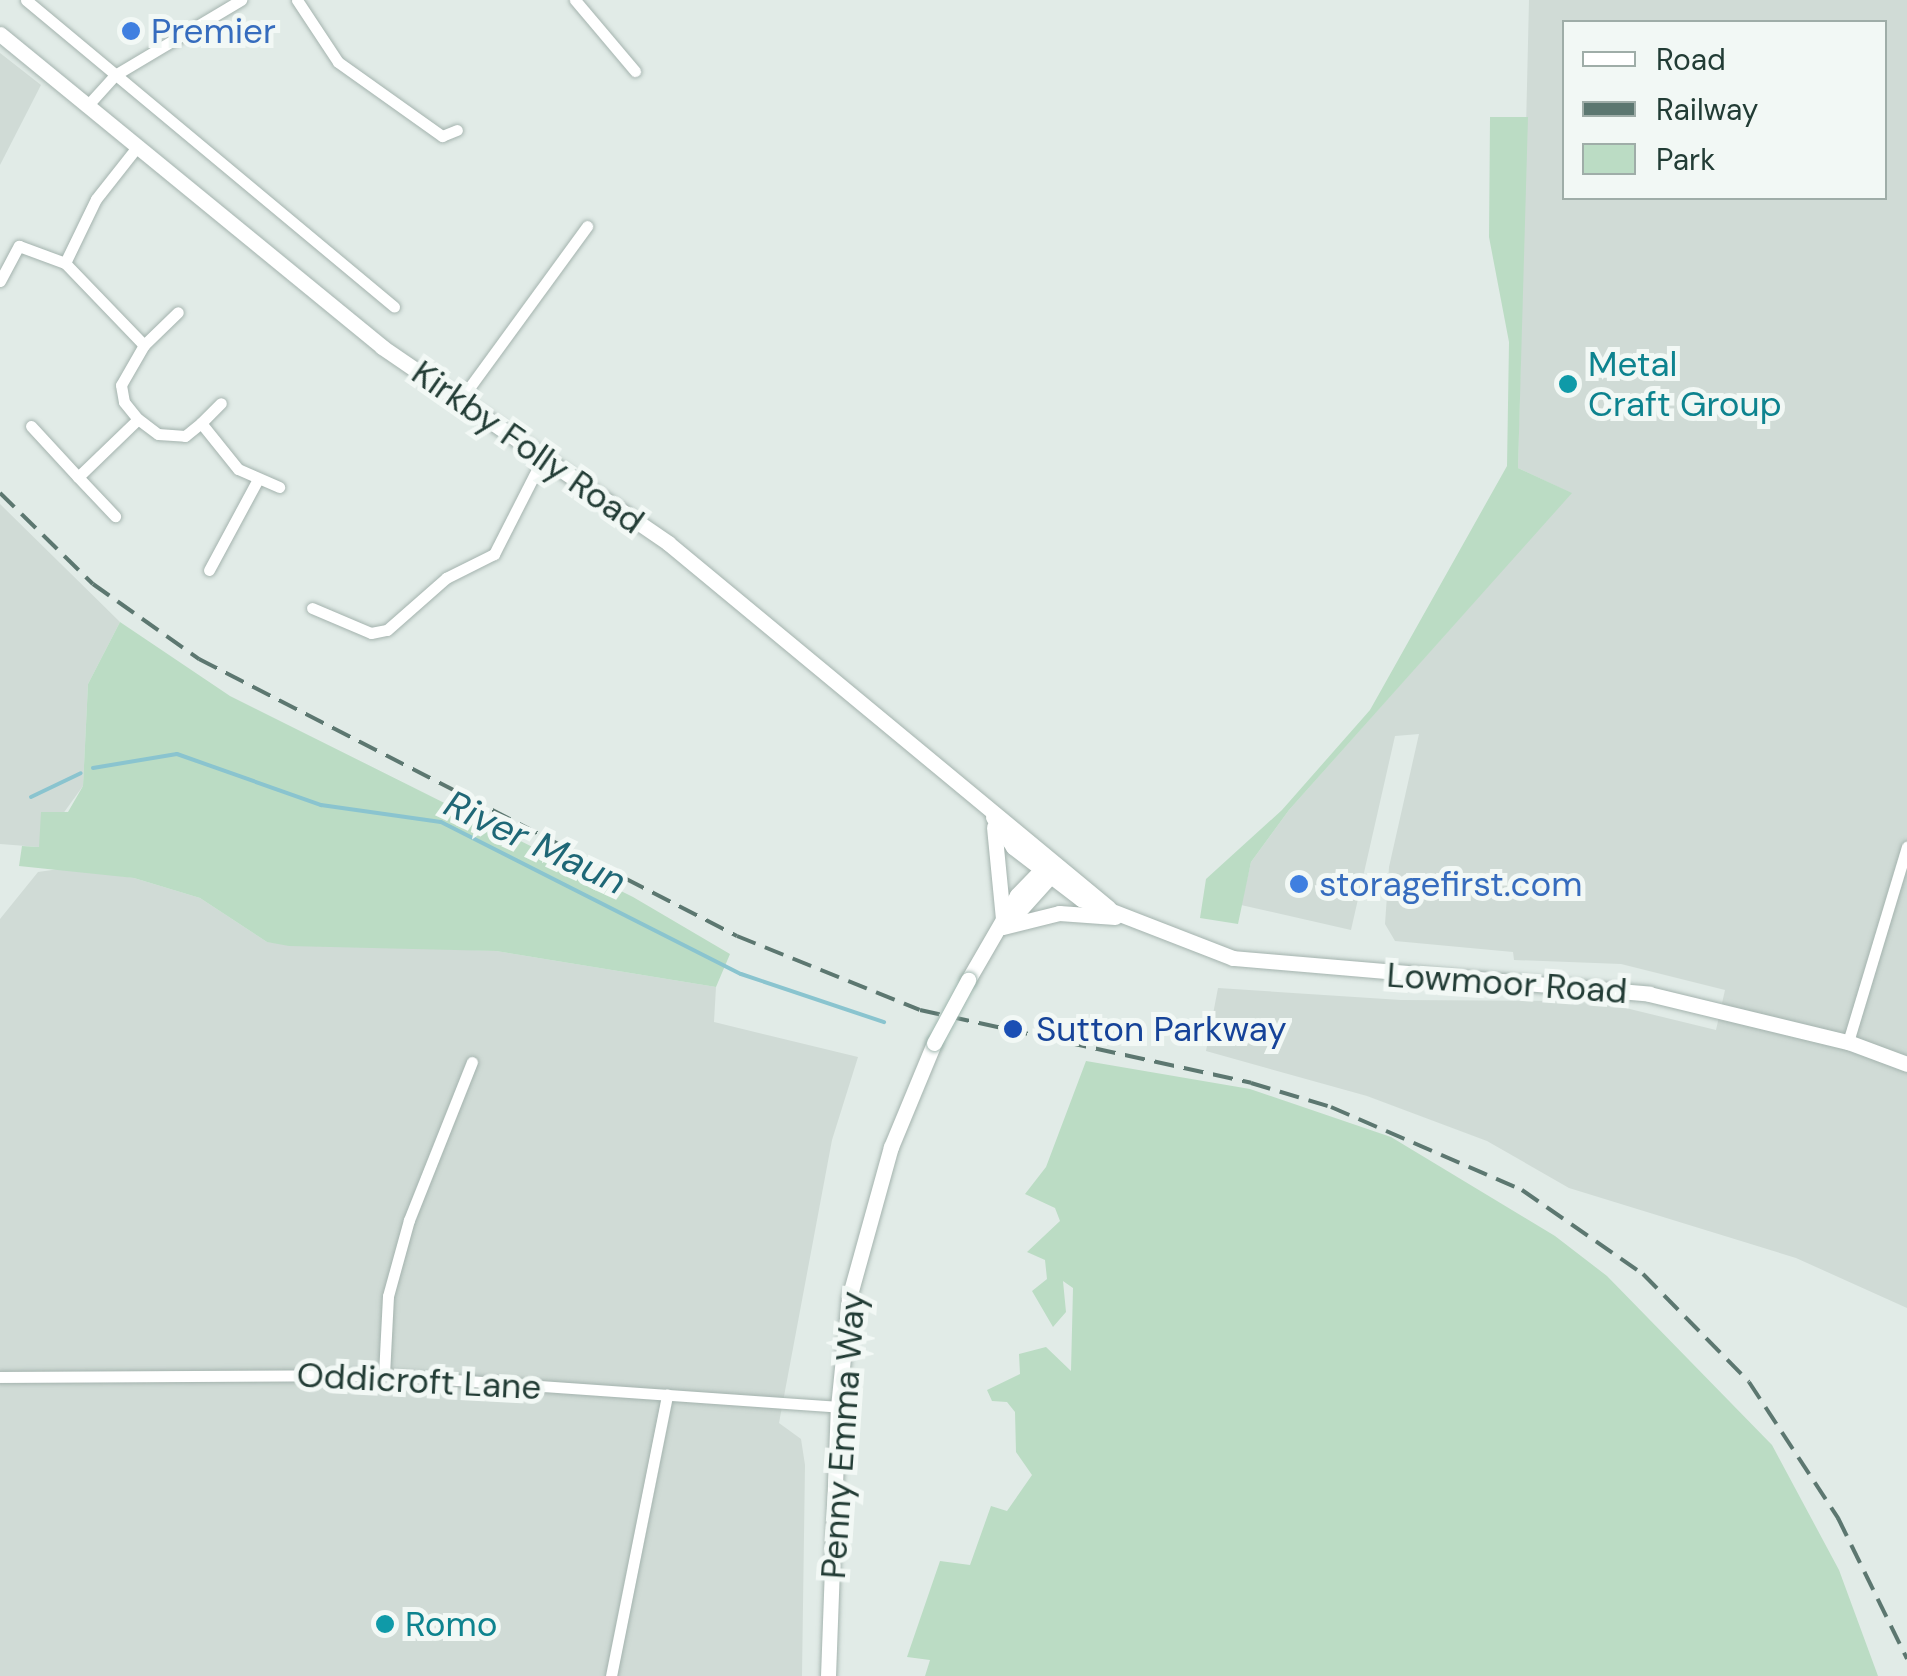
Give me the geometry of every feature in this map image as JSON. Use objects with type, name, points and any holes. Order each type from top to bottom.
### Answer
[{"type":"main road","name":"Kirkby Folly Road","points":[[0,34],[382,347],[545,454],[668,543],[992,815],[1056,860]]},
{"type":"main road","name":"Lowmoor Road","points":[[992,815],[1046,874],[1081,900],[1233,958],[1649,994],[1848,1042],[1907,1064]]},
{"type":"main road","points":[[992,815],[1004,873],[1003,927],[1059,912],[1129,918]]},
{"type":"main road","name":"Lowmoor Road","points":[[1056,860],[1109,908]]},
{"type":"main road","name":"Penny Emma Way","points":[[828,1676],[838,1407],[859,1252],[891,1147],[934,1043],[1003,927],[1017,895],[1046,874],[1056,860]]},
{"type":"street","points":[[26,0],[394,307]]},
{"type":"street","points":[[87,106],[114,75],[241,0]]},
{"type":"street","points":[[297,0],[338,62],[442,136],[457,130]]},
{"type":"street","points":[[575,0],[635,72]]},
{"type":"street","points":[[65,263],[96,199],[137,147]]},
{"type":"street","points":[[462,399],[587,226]]},
{"type":"street","points":[[0,281],[19,246],[65,263],[144,346]]},
{"type":"street","points":[[178,312],[144,346],[121,384],[124,402],[158,434],[186,436],[221,403]]},
{"type":"street","points":[[78,477],[138,418]]},
{"type":"street","points":[[200,424],[238,469],[279,488]]},
{"type":"street","points":[[30,426],[115,516]]},
{"type":"street","points":[[312,608],[371,634],[387,630],[446,578],[494,554],[545,454]]},
{"type":"street","points":[[209,570],[258,479]]},
{"type":"street","points":[[1848,1042],[1906,854]]},
{"type":"street","points":[[384,1376],[388,1296],[409,1220],[472,1062]]},
{"type":"street","name":"Oddicroft Lane","points":[[0,1377],[384,1376],[838,1407]]},
{"type":"street","points":[[610,1676],[667,1395]]},
{"type":"shaded area","points":[[1529,0],[1907,0],[1907,1308],[1796,1258],[1569,1188],[1487,1141],[1367,1096],[1206,1051],[1218,988],[1401,1000],[1597,1001],[1716,1030],[1725,990],[1621,964],[1514,960],[1513,952],[1395,941],[1385,924],[1389,867],[1419,734],[1395,736],[1351,930],[1241,905],[1251,862],[1289,810],[1571,493],[1518,468]]},
{"type":"shaded area","points":[[0,53],[41,85],[0,165]]},
{"type":"shaded area","points":[[0,504],[120,622],[88,684],[83,786],[39,847],[0,844]]},
{"type":"shaded area","points":[[66,868],[134,878],[200,898],[267,942],[496,951],[716,987],[714,1022],[858,1057],[832,1140],[779,1423],[801,1439],[805,1465],[802,1676],[0,1676],[0,919],[38,872]]},
{"type":"green space","points":[[1490,117],[1528,117],[1518,468],[1572,493],[1289,810],[1251,862],[1238,924],[1200,918],[1206,879],[1282,810],[1370,710],[1507,466],[1509,342],[1489,237]]},
{"type":"green space","points":[[120,622],[230,696],[633,897],[730,954],[716,987],[496,951],[289,946],[267,942],[200,898],[134,878],[19,866],[22,846],[39,847],[41,812],[68,812],[83,786],[88,684]]},
{"type":"green space","points":[[1086,1061],[1250,1089],[1391,1137],[1555,1236],[1607,1276],[1772,1445],[1839,1570],[1878,1676],[925,1676],[930,1660],[907,1657],[940,1561],[970,1565],[991,1506],[1007,1511],[1032,1475],[1016,1452],[1015,1412],[1007,1402],[992,1401],[987,1390],[1020,1374],[1019,1354],[1046,1347],[1071,1371],[1073,1288],[1063,1281],[1066,1312],[1053,1327],[1032,1291],[1047,1279],[1045,1260],[1027,1252],[1060,1221],[1055,1208],[1025,1194],[1046,1167]]},
{"type":"waterway","name":"River Maun","points":[[93,768],[177,754],[321,805],[441,822],[741,974],[884,1022]]},
{"type":"waterway","name":"River Maun","points":[[31,797],[81,773]]},
{"type":"railway","points":[[0,493],[93,584],[199,659],[737,936],[920,1010],[1251,1083],[1331,1107],[1522,1190],[1643,1274],[1749,1382],[1838,1518],[1907,1659]]},
{"type":"place","name":"Premier","points":[[131,31]]},
{"type":"place","name":"Metal Craft Group","points":[[1568,384]]},
{"type":"place","name":"storagefirst.com","points":[[1299,884]]},
{"type":"place","name":"Sutton Parkway","points":[[1013,1029]]},
{"type":"place","name":"Romo","points":[[385,1624]]}]
